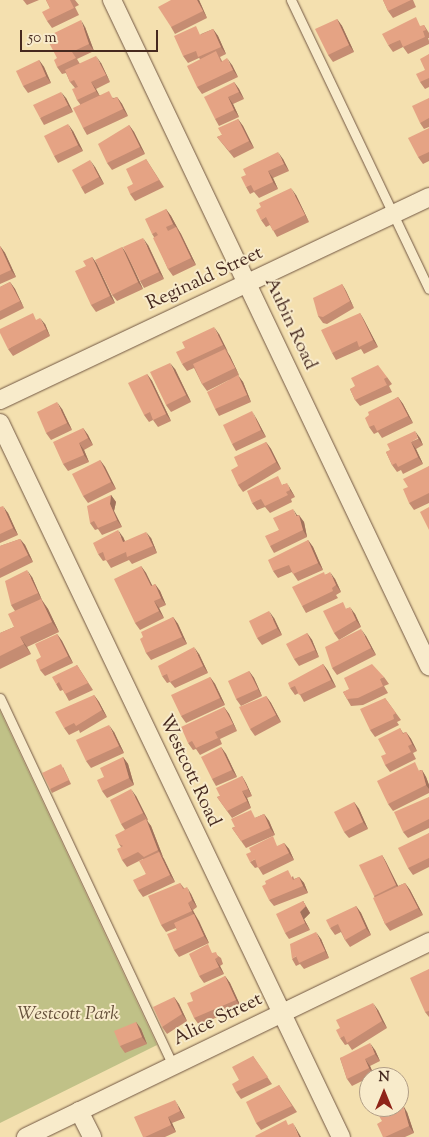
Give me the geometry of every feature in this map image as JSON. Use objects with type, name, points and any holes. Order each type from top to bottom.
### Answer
[{"type":"street","name":"Aubin Road","points":[[112,0],[247,283],[424,642],[429,666]]},
{"type":"street","name":"Reginald Street","points":[[0,400],[429,196]]},
{"type":"street","name":"Westcott Road","points":[[0,423],[341,1137]]},
{"type":"street","name":"Alice Street","points":[[26,1137],[429,942]]},
{"type":"street","points":[[79,1111],[92,1137]]},
{"type":"lane","points":[[291,0],[429,289]]},
{"type":"lane","points":[[0,698],[173,1066]]},
{"type":"green space","name":"Westcott Park","points":[[0,711],[157,1045],[0,1123]]},
{"type":"building","points":[[46,0],[70,0],[74,8],[47,21],[42,12],[50,8]]},
{"type":"building","points":[[171,0],[197,0],[203,11],[171,27],[158,7]]},
{"type":"building","points":[[383,0],[411,0],[388,11]]},
{"type":"building","points":[[416,17],[420,26],[424,25],[426,30],[423,31],[425,37],[403,47],[400,40],[388,45],[382,34]]},
{"type":"building","points":[[337,19],[349,45],[328,55],[315,29]]},
{"type":"building","points":[[81,20],[89,44],[72,52],[76,58],[57,67],[54,60],[57,58],[46,37]]},
{"type":"building","points":[[196,26],[200,35],[213,29],[221,47],[198,57],[196,51],[183,56],[174,36]]},
{"type":"building","points":[[216,51],[221,62],[227,58],[233,70],[197,87],[187,66]]},
{"type":"building","points":[[429,54],[429,78],[420,82],[416,74],[425,70],[420,59]]},
{"type":"building","points":[[96,56],[106,75],[91,82],[96,91],[77,100],[72,89],[78,87],[74,80],[70,82],[65,70]]},
{"type":"building","points":[[39,60],[46,76],[23,86],[16,71]]},
{"type":"building","points":[[234,82],[239,92],[228,97],[234,110],[215,119],[204,97]]},
{"type":"building","points":[[109,91],[113,99],[117,97],[123,109],[83,128],[73,108]]},
{"type":"building","points":[[61,92],[68,105],[40,118],[33,105]]},
{"type":"building","points":[[429,98],[429,118],[420,123],[412,106]]},
{"type":"building","points":[[238,119],[249,141],[229,151],[217,137],[222,135],[218,128]]},
{"type":"building","points":[[68,124],[78,145],[54,156],[44,136]]},
{"type":"building","points":[[129,125],[140,147],[107,163],[98,144]]},
{"type":"building","points":[[429,128],[429,152],[418,157],[408,138]]},
{"type":"building","points":[[278,152],[284,164],[268,171],[273,182],[254,191],[251,185],[246,187],[241,177],[246,175],[243,169]]},
{"type":"building","points":[[146,159],[159,180],[130,194],[127,187],[133,184],[126,169]]},
{"type":"building","points":[[90,160],[99,177],[81,187],[72,170]]},
{"type":"building","points":[[291,188],[305,215],[273,231],[266,217],[261,220],[256,210],[261,207],[259,203]]},
{"type":"building","points":[[166,209],[173,224],[166,227],[168,231],[176,227],[191,258],[168,269],[153,238],[158,235],[156,232],[152,234],[145,219]]},
{"type":"building","points":[[143,238],[159,272],[140,281],[123,247]]},
{"type":"building","points":[[0,246],[11,270],[0,275]]},
{"type":"building","points":[[122,247],[138,282],[112,295],[95,260]]},
{"type":"building","points":[[92,257],[110,296],[91,305],[75,271],[86,266],[83,261]]},
{"type":"building","points":[[10,282],[20,301],[0,311],[0,287]]},
{"type":"building","points":[[342,284],[350,301],[323,317],[318,316],[313,298]]},
{"type":"building","points":[[33,313],[36,320],[40,318],[46,329],[8,349],[0,329]]},
{"type":"building","points":[[360,313],[373,340],[359,347],[357,341],[332,353],[321,330]]},
{"type":"building","points":[[214,327],[223,345],[182,364],[176,352],[185,348],[182,342]]},
{"type":"building","points":[[225,349],[235,368],[202,384],[193,364]]},
{"type":"building","points":[[170,363],[186,395],[166,405],[150,372]]},
{"type":"building","points":[[378,365],[387,377],[384,379],[387,385],[355,400],[350,389],[355,386],[351,378]]},
{"type":"building","points":[[147,374],[166,414],[153,420],[150,412],[144,415],[128,383]]},
{"type":"building","points":[[238,375],[247,395],[215,409],[207,392]]},
{"type":"building","points":[[398,397],[408,416],[377,431],[374,425],[369,427],[365,418],[369,415],[368,412]]},
{"type":"building","points":[[57,402],[67,423],[46,433],[37,412]]},
{"type":"building","points":[[252,411],[261,430],[232,444],[223,425]]},
{"type":"building","points":[[83,428],[88,438],[79,443],[84,455],[63,464],[53,442]]},
{"type":"building","points":[[415,431],[418,438],[411,442],[418,457],[398,467],[396,463],[392,465],[386,452],[390,450],[387,444]]},
{"type":"building","points":[[266,442],[276,462],[238,485],[231,470],[238,466],[234,457]]},
{"type":"building","points":[[100,460],[111,482],[83,496],[72,474]]},
{"type":"building","points":[[429,466],[429,493],[409,503],[403,489],[408,487],[403,479]]},
{"type":"building","points":[[278,476],[282,485],[287,483],[290,490],[286,492],[288,495],[265,506],[261,499],[252,503],[247,491]]},
{"type":"building","points":[[111,495],[110,504],[117,520],[98,528],[94,521],[90,523],[87,506]]},
{"type":"building","points":[[3,506],[13,528],[0,534],[0,507]]},
{"type":"building","points":[[429,507],[429,530],[420,512]]},
{"type":"building","points":[[293,509],[296,516],[299,515],[303,530],[270,546],[265,536],[279,530],[273,518]]},
{"type":"building","points":[[118,530],[123,542],[146,532],[153,546],[127,557],[126,552],[106,561],[103,552],[98,554],[93,543]]},
{"type":"building","points":[[20,539],[28,555],[0,569],[0,546]]},
{"type":"building","points":[[308,540],[318,563],[293,574],[289,565],[273,571],[268,560]]},
{"type":"building","points":[[141,566],[151,586],[155,584],[161,598],[154,601],[159,611],[135,623],[114,579]]},
{"type":"building","points":[[27,570],[38,593],[11,605],[5,581]]},
{"type":"building","points":[[324,572],[325,575],[330,572],[336,585],[332,588],[333,591],[302,606],[292,587]]},
{"type":"building","points":[[41,599],[52,622],[20,637],[24,644],[0,656],[0,633],[14,627],[8,614]]},
{"type":"building","points":[[343,602],[346,609],[350,607],[356,620],[334,633],[323,611]]},
{"type":"building","points":[[269,611],[277,628],[257,638],[249,621]]},
{"type":"building","points":[[173,617],[182,637],[146,653],[140,639],[143,637],[141,632]]},
{"type":"building","points":[[361,629],[371,648],[332,668],[325,647]]},
{"type":"building","points":[[307,633],[315,650],[294,659],[286,644]]},
{"type":"building","points":[[57,634],[68,656],[40,670],[36,660],[41,657],[35,644]]},
{"type":"building","points":[[194,647],[203,666],[170,682],[167,674],[162,676],[158,666]]},
{"type":"building","points":[[323,664],[331,680],[299,695],[295,686],[290,688],[288,683]]},
{"type":"building","points":[[372,664],[384,677],[380,679],[383,686],[358,698],[347,699],[343,692],[349,689],[344,678]]},
{"type":"building","points":[[77,665],[88,683],[65,694],[59,682],[56,684],[52,677]]},
{"type":"building","points":[[249,671],[258,689],[236,699],[228,681]]},
{"type":"building","points":[[210,677],[220,698],[181,716],[171,695]]},
{"type":"building","points":[[94,695],[102,710],[76,726],[74,723],[64,728],[55,712]]},
{"type":"building","points":[[266,696],[276,715],[250,729],[239,707]]},
{"type":"building","points":[[385,698],[396,713],[393,715],[394,719],[370,730],[360,709]]},
{"type":"building","points":[[224,707],[233,724],[215,732],[218,738],[196,748],[192,741],[188,743],[181,727]]},
{"type":"building","points":[[109,725],[119,746],[86,761],[76,740]]},
{"type":"building","points":[[400,728],[403,734],[406,732],[412,744],[408,746],[411,752],[385,765],[381,756],[386,754],[378,739]]},
{"type":"building","points":[[221,747],[232,770],[212,779],[201,757]]},
{"type":"building","points":[[123,757],[129,778],[102,791],[97,780],[104,777],[100,768]]},
{"type":"building","points":[[415,762],[419,771],[422,770],[426,785],[388,804],[377,781]]},
{"type":"building","points":[[61,764],[69,780],[50,789],[42,773]]},
{"type":"building","points":[[242,776],[248,789],[242,791],[247,801],[227,811],[217,797],[220,796],[216,788]]},
{"type":"building","points":[[131,789],[143,813],[121,824],[110,800]]},
{"type":"building","points":[[429,797],[429,819],[403,832],[394,812]]},
{"type":"building","points":[[354,802],[363,822],[344,832],[334,812]]},
{"type":"building","points":[[251,810],[255,818],[264,814],[270,828],[241,841],[232,828],[235,827],[231,819]]},
{"type":"building","points":[[146,819],[158,850],[144,857],[138,852],[122,860],[117,849],[123,846],[119,844],[115,835]]},
{"type":"building","points":[[429,833],[429,858],[408,868],[398,848]]},
{"type":"building","points":[[273,836],[277,846],[284,843],[289,853],[258,868],[255,859],[250,862],[246,854],[251,852],[249,848]]},
{"type":"building","points":[[159,852],[170,875],[138,890],[133,880],[146,874],[139,861]]},
{"type":"building","points":[[382,855],[396,885],[374,896],[359,865]]},
{"type":"building","points":[[288,870],[293,880],[299,877],[303,886],[269,900],[262,886],[266,884],[265,881]]},
{"type":"building","points":[[180,883],[183,889],[187,887],[192,900],[188,903],[192,911],[161,925],[148,896]]},
{"type":"building","points":[[405,883],[418,908],[385,924],[373,898]]},
{"type":"building","points":[[303,901],[306,906],[300,912],[305,923],[285,933],[276,914]]},
{"type":"building","points":[[356,906],[366,928],[345,940],[338,924],[330,928],[326,920]]},
{"type":"building","points":[[194,914],[204,936],[174,950],[167,934],[177,930],[174,923]]},
{"type":"building","points":[[316,932],[325,951],[299,963],[296,956],[292,959],[290,944]]},
{"type":"building","points":[[208,944],[212,953],[216,952],[218,957],[215,959],[219,967],[199,976],[189,954]]},
{"type":"building","points":[[429,969],[429,1011],[425,1012],[410,978]]},
{"type":"building","points":[[225,976],[236,1000],[194,1018],[187,1003],[193,1001],[190,993]]},
{"type":"building","points":[[174,997],[182,1014],[162,1027],[153,1007]]},
{"type":"building","points":[[373,1003],[382,1021],[347,1043],[344,1036],[340,1038],[336,1030],[340,1028],[336,1020]]},
{"type":"building","points":[[136,1022],[142,1037],[120,1046],[114,1031]]},
{"type":"building","points":[[370,1043],[375,1054],[365,1059],[369,1067],[359,1067],[359,1073],[347,1079],[340,1058]]},
{"type":"building","points":[[253,1056],[268,1077],[236,1092],[232,1084],[239,1080],[232,1067]]},
{"type":"building","points":[[279,1085],[292,1106],[256,1123],[246,1102]]},
{"type":"building","points":[[175,1100],[180,1111],[168,1117],[171,1125],[143,1137],[134,1117]]},
{"type":"building","points":[[380,1117],[406,1117],[409,1126],[383,1137],[377,1124],[382,1121]]},
{"type":"building","points":[[286,1120],[288,1125],[293,1123],[299,1137],[255,1136]]}]
